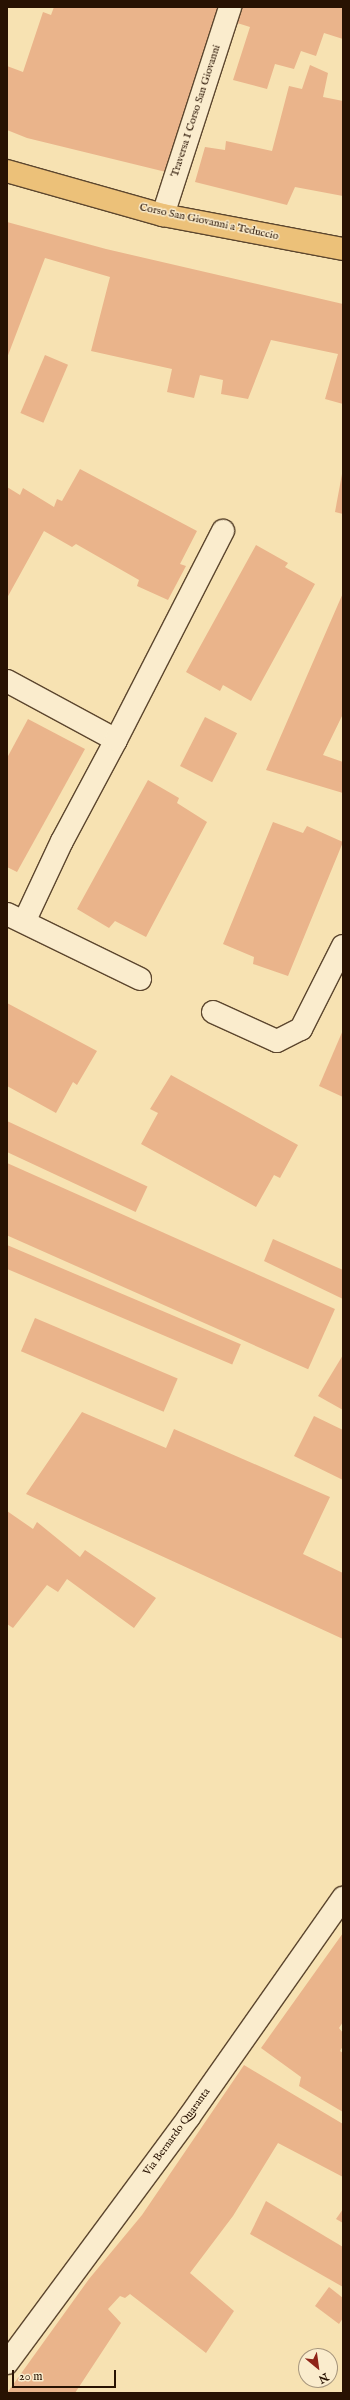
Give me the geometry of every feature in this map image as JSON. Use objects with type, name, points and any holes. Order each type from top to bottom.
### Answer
[{"type":"main road","name":"Corso San Giovanni a Teduccio","points":[[7,171],[162,215],[343,249]]},
{"type":"street","name":"Traversa I Corso San Giovanni","points":[[162,215],[230,7]]},
{"type":"street","points":[[140,979],[15,918],[62,841],[116,740],[223,531]]},
{"type":"street","points":[[7,681],[116,740]]},
{"type":"street","points":[[213,1012],[277,1041],[301,1029],[343,946]]},
{"type":"street","name":"Via Bernardo Quaranta","points":[[7,2363],[189,2117],[343,1898]]},
{"type":"building","points":[[54,7],[343,7],[343,39],[324,33],[316,56],[301,51],[294,69],[275,64],[267,89],[233,80],[250,27],[215,16],[166,172],[27,138],[7,130],[7,66],[23,72],[43,12],[51,15]]},
{"type":"building","points":[[310,65],[328,73],[323,97],[343,101],[343,196],[295,187],[287,205],[195,182],[205,147],[225,150],[226,141],[272,151],[289,86],[302,89]]},
{"type":"building","points":[[7,222],[106,249],[343,304],[343,404],[325,399],[338,354],[271,340],[248,399],[221,394],[223,380],[200,375],[194,398],[167,392],[172,369],[91,351],[110,277],[45,258],[7,358]]},
{"type":"building","points":[[45,355],[68,365],[43,423],[20,413]]},
{"type":"building","points":[[80,469],[197,531],[180,564],[186,566],[168,600],[137,586],[139,580],[76,544],[72,547],[44,531],[7,598],[7,487],[20,495],[23,488],[54,507],[57,499],[62,501]]},
{"type":"building","points":[[342,474],[343,475],[343,514],[335,512]]},
{"type":"building","points":[[256,545],[288,563],[285,567],[315,584],[251,701],[223,685],[220,691],[186,672]]},
{"type":"building","points":[[343,593],[343,714],[323,755],[343,762],[343,793],[266,770]]},
{"type":"building","points":[[205,717],[237,733],[212,782],[180,766]]},
{"type":"building","points":[[28,719],[85,749],[17,872],[7,867],[7,758]]},
{"type":"building","points":[[148,780],[179,798],[177,803],[207,822],[146,937],[115,921],[109,928],[77,909]]},
{"type":"building","points":[[273,822],[303,833],[307,826],[343,842],[288,976],[253,964],[254,957],[223,944]]},
{"type":"building","points":[[7,1003],[97,1051],[77,1085],[73,1082],[56,1113],[7,1086]]},
{"type":"building","points":[[343,1030],[343,1097],[319,1086]]},
{"type":"building","points":[[171,1075],[298,1145],[280,1178],[274,1175],[256,1207],[141,1144],[158,1113],[150,1109]]},
{"type":"building","points":[[7,1121],[147,1187],[136,1212],[7,1152]]},
{"type":"building","points":[[7,1163],[335,1309],[308,1369],[7,1235]]},
{"type":"building","points":[[273,1239],[343,1270],[343,1299],[264,1261]]},
{"type":"building","points":[[7,1245],[241,1344],[232,1364],[7,1269]]},
{"type":"building","points":[[35,1318],[178,1379],[164,1412],[21,1351]]},
{"type":"building","points":[[343,1355],[343,1410],[318,1396]]},
{"type":"building","points":[[82,1412],[166,1448],[174,1429],[330,1497],[303,1554],[343,1573],[343,1639],[26,1494]]},
{"type":"building","points":[[314,1416],[343,1430],[343,1480],[294,1456]]},
{"type":"building","points":[[7,1511],[33,1529],[37,1522],[80,1557],[85,1550],[156,1598],[134,1628],[67,1579],[58,1592],[47,1585],[13,1628],[7,1624]]},
{"type":"building","points":[[343,1933],[343,2022],[339,2028],[343,2033],[343,2046],[340,2051],[343,2053],[343,2112],[299,2086],[301,2077],[261,2048]]},
{"type":"building","points":[[244,2065],[343,2124],[343,2177],[278,2143],[233,2216],[190,2273],[234,2311],[206,2353],[130,2294],[125,2298],[120,2296],[108,2309],[121,2323],[75,2393],[7,2393],[89,2279],[142,2215]]},
{"type":"building","points":[[266,2201],[343,2247],[343,2287],[250,2234]]},
{"type":"building","points":[[343,2209],[343,2223],[336,2219]]},
{"type":"building","points":[[329,2287],[343,2298],[343,2318],[339,2324],[315,2306]]}]
